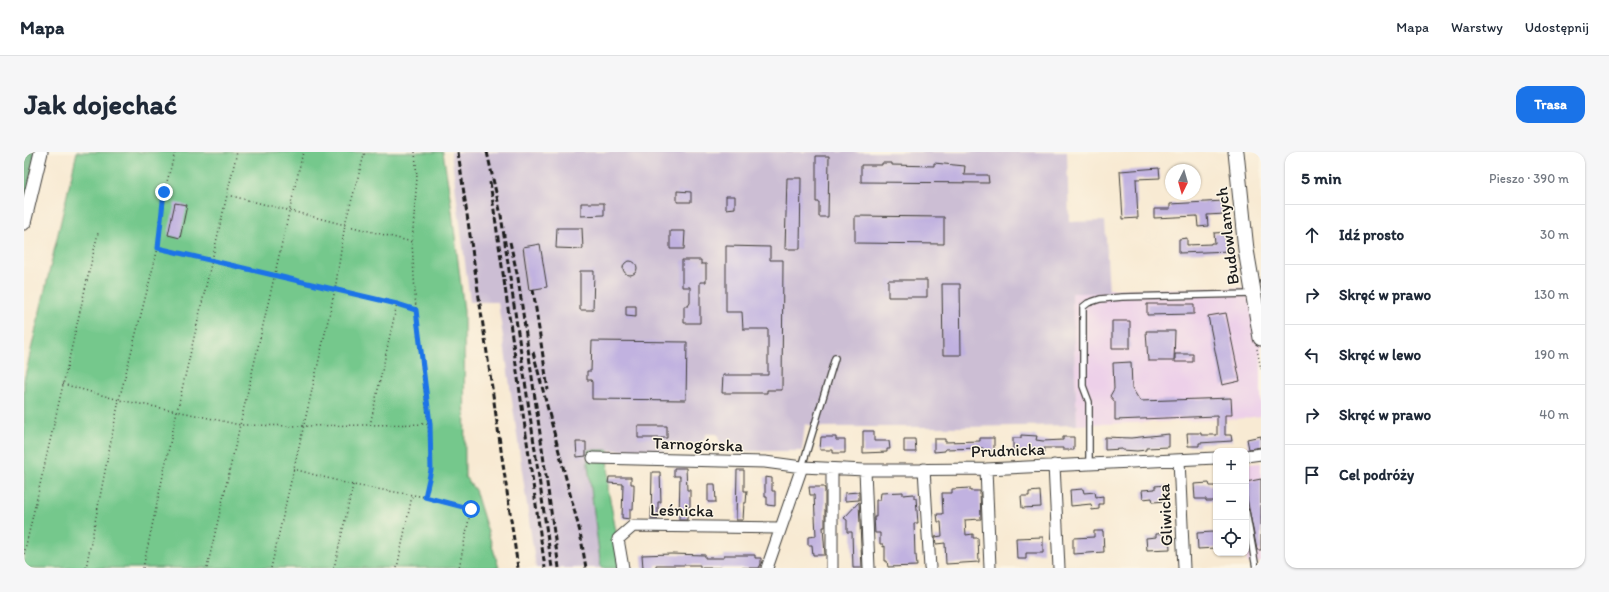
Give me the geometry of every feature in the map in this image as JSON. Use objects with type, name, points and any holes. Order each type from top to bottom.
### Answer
[{"type":"main road","name":"Budowlanych","points":[[1236,152],[1246,250],[1261,338]]},
{"type":"street","points":[[24,223],[41,152]]},
{"type":"street","points":[[1249,456],[1261,454]]},
{"type":"street","name":"Tarnogórska","points":[[593,458],[765,462],[802,467]]},
{"type":"street","name":"Prudnicka","points":[[802,467],[865,470],[986,469],[1213,458]]},
{"type":"street","name":"Gliwicka","points":[[1179,460],[1184,568]]},
{"type":"street","points":[[1054,465],[1059,568]]},
{"type":"street","points":[[767,568],[802,467]]},
{"type":"street","points":[[832,469],[832,568]]},
{"type":"street","points":[[924,469],[930,568]]},
{"type":"street","points":[[986,469],[990,568]]},
{"type":"street","points":[[865,470],[869,568]]},
{"type":"street","name":"Leśnicka","points":[[623,568],[618,539],[633,526],[780,528]]},
{"type":"lane","points":[[1089,464],[1089,402],[1083,386],[1083,307],[1088,303],[1100,299],[1122,297],[1253,294]]},
{"type":"lane","points":[[802,467],[813,426],[835,358]]},
{"type":"lane","points":[[1247,520],[1256,568]]},
{"type":"path","points":[[86,568],[119,400],[158,248],[164,192],[175,152]]},
{"type":"path","points":[[144,568],[177,411],[237,152]]},
{"type":"path","points":[[207,568],[303,152]]},
{"type":"path","points":[[271,568],[335,290],[345,224],[365,152]]},
{"type":"path","points":[[415,152],[417,178],[412,242],[416,310],[430,424],[431,470],[425,497]]},
{"type":"path","points":[[227,195],[412,242]]},
{"type":"path","points":[[24,554],[98,233]]},
{"type":"path","points":[[158,248],[397,304],[416,310]]},
{"type":"path","points":[[370,425],[397,304]]},
{"type":"path","points":[[63,384],[119,400],[240,425],[303,426],[430,424]]},
{"type":"path","points":[[293,469],[353,485],[425,497],[471,509],[459,568]]},
{"type":"path","points":[[334,568],[353,485]]},
{"type":"path","points":[[397,568],[412,495]]},
{"type":"shaded area","points":[[451,152],[1067,152],[1069,222],[1105,221],[1109,293],[1072,293],[1077,425],[819,427],[805,424],[802,451],[723,451],[717,434],[706,434],[699,451],[588,450],[588,465],[601,568],[536,568],[498,302],[470,302]]},
{"type":"shaded area","points":[[1252,288],[1261,338],[1261,416],[1236,419],[1077,425],[1072,293],[1108,293],[1109,289]]},
{"type":"shaded area","points":[[1261,463],[1261,562],[1247,563],[1246,556],[1249,556],[1249,464]]},
{"type":"green space","points":[[24,152],[41,152],[24,223]]},
{"type":"green space","points":[[77,152],[443,152],[451,203],[464,311],[465,477],[475,490],[499,568],[24,568],[24,380]]},
{"type":"green space","points":[[588,450],[609,450],[608,489],[623,568],[601,568],[588,465]]},
{"type":"building","points":[[816,156],[829,156],[828,217],[819,217],[819,202],[816,202]]},
{"type":"building","points":[[882,163],[892,163],[892,165],[934,166],[934,163],[965,166],[964,175],[988,175],[989,183],[861,182],[861,165],[882,165]]},
{"type":"building","points":[[1159,168],[1160,178],[1136,179],[1138,218],[1123,219],[1120,171]]},
{"type":"building","points":[[787,178],[801,178],[800,249],[785,249]]},
{"type":"building","points":[[677,191],[691,192],[691,202],[677,202]]},
{"type":"building","points":[[726,196],[735,196],[735,208],[726,209]]},
{"type":"building","points":[[1224,201],[1225,214],[1207,215],[1208,226],[1198,227],[1197,216],[1154,218],[1154,209],[1170,209],[1170,204]]},
{"type":"building","points":[[175,203],[187,205],[180,238],[168,235]]},
{"type":"building","points":[[581,203],[604,203],[604,215],[581,216]]},
{"type":"building","points":[[855,216],[944,217],[944,244],[855,243]]},
{"type":"building","points":[[557,228],[582,228],[583,249],[556,248]]},
{"type":"building","points":[[670,231],[685,231],[684,249],[670,249]]},
{"type":"building","points":[[1229,232],[1230,251],[1179,253],[1179,239],[1187,238],[1187,245],[1211,244],[1215,243],[1214,233]]},
{"type":"building","points":[[540,244],[547,287],[529,290],[523,247]]},
{"type":"building","points":[[726,246],[770,247],[770,260],[783,260],[782,390],[767,390],[767,393],[722,393],[723,375],[768,375],[768,329],[743,329],[742,312],[726,312]]},
{"type":"building","points":[[682,260],[701,260],[701,264],[706,264],[706,282],[700,282],[700,323],[684,323],[684,306],[688,306],[690,303],[690,287],[682,287]]},
{"type":"building","points":[[627,261],[633,261],[637,265],[637,271],[633,275],[627,275],[623,271],[623,265]]},
{"type":"building","points":[[580,271],[594,271],[593,310],[580,310]]},
{"type":"building","points":[[888,280],[927,280],[927,297],[888,297]]},
{"type":"building","points":[[942,284],[960,284],[961,355],[943,355]]},
{"type":"building","points":[[1147,304],[1194,304],[1194,314],[1147,315]]},
{"type":"building","points":[[626,306],[636,306],[636,317],[626,316]]},
{"type":"building","points":[[1226,313],[1240,381],[1222,385],[1208,316]]},
{"type":"building","points":[[1112,321],[1130,321],[1130,348],[1112,348]]},
{"type":"building","points":[[1146,331],[1175,331],[1174,361],[1148,361]]},
{"type":"building","points":[[592,341],[687,342],[686,400],[592,399],[592,382],[591,380],[587,380],[587,371],[591,371]]},
{"type":"building","points":[[1175,354],[1193,354],[1193,362],[1175,362]]},
{"type":"building","points":[[1131,362],[1132,388],[1140,401],[1231,398],[1232,415],[1225,415],[1225,435],[1231,435],[1232,441],[1199,443],[1199,446],[1188,446],[1187,433],[1217,435],[1217,416],[1115,420],[1115,402],[1110,396],[1114,389],[1113,363]]},
{"type":"building","points":[[638,426],[667,426],[667,438],[638,438]]},
{"type":"building","points":[[863,431],[874,431],[874,441],[889,441],[890,449],[887,449],[887,452],[863,453]]},
{"type":"building","points":[[1169,434],[1169,447],[1146,448],[1146,450],[1137,451],[1122,449],[1105,450],[1105,437],[1131,438]]},
{"type":"building","points":[[1021,435],[1037,436],[1036,440],[1043,441],[1063,440],[1063,437],[1074,437],[1074,450],[1063,450],[1063,448],[1044,448],[1044,452],[1026,453],[1023,451],[1013,451],[1013,438],[1021,438]]},
{"type":"building","points":[[1261,436],[1261,447],[1249,449],[1247,439]]},
{"type":"building","points":[[821,437],[836,437],[836,440],[845,440],[845,453],[833,453],[833,450],[820,450]]},
{"type":"building","points":[[980,438],[994,438],[994,451],[983,451],[983,448],[945,449],[945,451],[934,452],[934,439],[945,439],[945,442],[980,441]]},
{"type":"building","points":[[904,439],[915,439],[916,452],[904,452]]},
{"type":"building","points":[[576,442],[586,442],[586,456],[577,457]]},
{"type":"building","points":[[674,468],[686,468],[687,490],[690,490],[690,507],[687,507],[687,520],[679,520],[680,476],[674,476]]},
{"type":"building","points":[[737,470],[744,470],[744,491],[747,491],[746,503],[744,503],[743,520],[736,520]]},
{"type":"building","points":[[652,472],[660,472],[661,502],[658,502],[658,519],[651,519]]},
{"type":"building","points":[[609,477],[631,477],[631,484],[634,484],[634,490],[633,509],[630,509],[630,519],[622,518],[623,484],[608,483]]},
{"type":"building","points":[[765,477],[772,478],[772,491],[775,491],[775,506],[767,505],[767,497],[765,497]]},
{"type":"building","points":[[1261,479],[1261,550],[1257,550],[1249,509],[1249,481]]},
{"type":"building","points":[[1209,483],[1210,486],[1213,486],[1213,501],[1206,501],[1206,499],[1195,499],[1194,484]]},
{"type":"building","points":[[708,484],[715,484],[716,502],[708,502]]},
{"type":"building","points":[[1166,485],[1167,501],[1153,502],[1152,498],[1143,499],[1142,490],[1155,489],[1155,486]]},
{"type":"building","points":[[809,487],[824,487],[825,489],[825,527],[823,527],[825,555],[813,555],[812,545],[808,545],[808,537],[816,536],[814,495],[810,495]]},
{"type":"building","points":[[970,488],[970,491],[980,491],[981,519],[965,520],[966,535],[973,534],[973,538],[978,538],[979,562],[946,564],[945,543],[936,544],[935,537],[942,536],[941,522],[938,522],[937,514],[943,514],[942,493],[952,493],[952,489]]},
{"type":"building","points":[[1083,489],[1084,493],[1095,492],[1096,497],[1103,496],[1103,504],[1099,504],[1099,509],[1092,510],[1091,504],[1071,506],[1070,490]]},
{"type":"building","points":[[1040,491],[1041,507],[1022,508],[1021,496],[1029,496],[1029,492]]},
{"type":"building","points":[[859,492],[859,500],[845,501],[845,493]]},
{"type":"building","points":[[903,492],[903,495],[914,494],[914,498],[916,498],[918,523],[914,523],[915,555],[917,566],[888,567],[887,561],[885,561],[885,546],[883,547],[883,544],[880,544],[880,533],[875,533],[874,517],[876,517],[876,500],[880,500],[881,493]]},
{"type":"building","points":[[859,502],[862,568],[853,568],[852,532],[847,532],[847,520],[844,518]]},
{"type":"building","points":[[1094,531],[1103,531],[1104,552],[1073,554],[1073,538],[1094,537]]},
{"type":"building","points":[[1213,532],[1213,548],[1198,549],[1197,533]]},
{"type":"building","points":[[1169,533],[1170,549],[1147,550],[1146,538],[1156,537],[1156,534]]},
{"type":"building","points":[[1043,537],[1043,553],[1026,553],[1026,559],[1017,559],[1016,538]]},
{"type":"building","points":[[642,555],[705,555],[705,558],[724,558],[724,555],[755,555],[755,558],[761,558],[761,564],[759,568],[700,568],[700,565],[656,565],[656,568],[643,568]]},
{"type":"railway","points":[[458,152],[518,568]]},
{"type":"railway","points":[[487,152],[501,215],[552,568]]},
{"type":"railway","points":[[490,182],[545,568]]},
{"type":"railway","points":[[510,242],[518,278],[559,568]]},
{"type":"railway","points":[[533,289],[548,390]]},
{"type":"railway","points":[[533,352],[580,532],[586,568]]},
{"type":"route","points":[[164,192],[158,248],[397,304],[416,310],[430,424],[431,470],[425,497],[471,509]]}]
